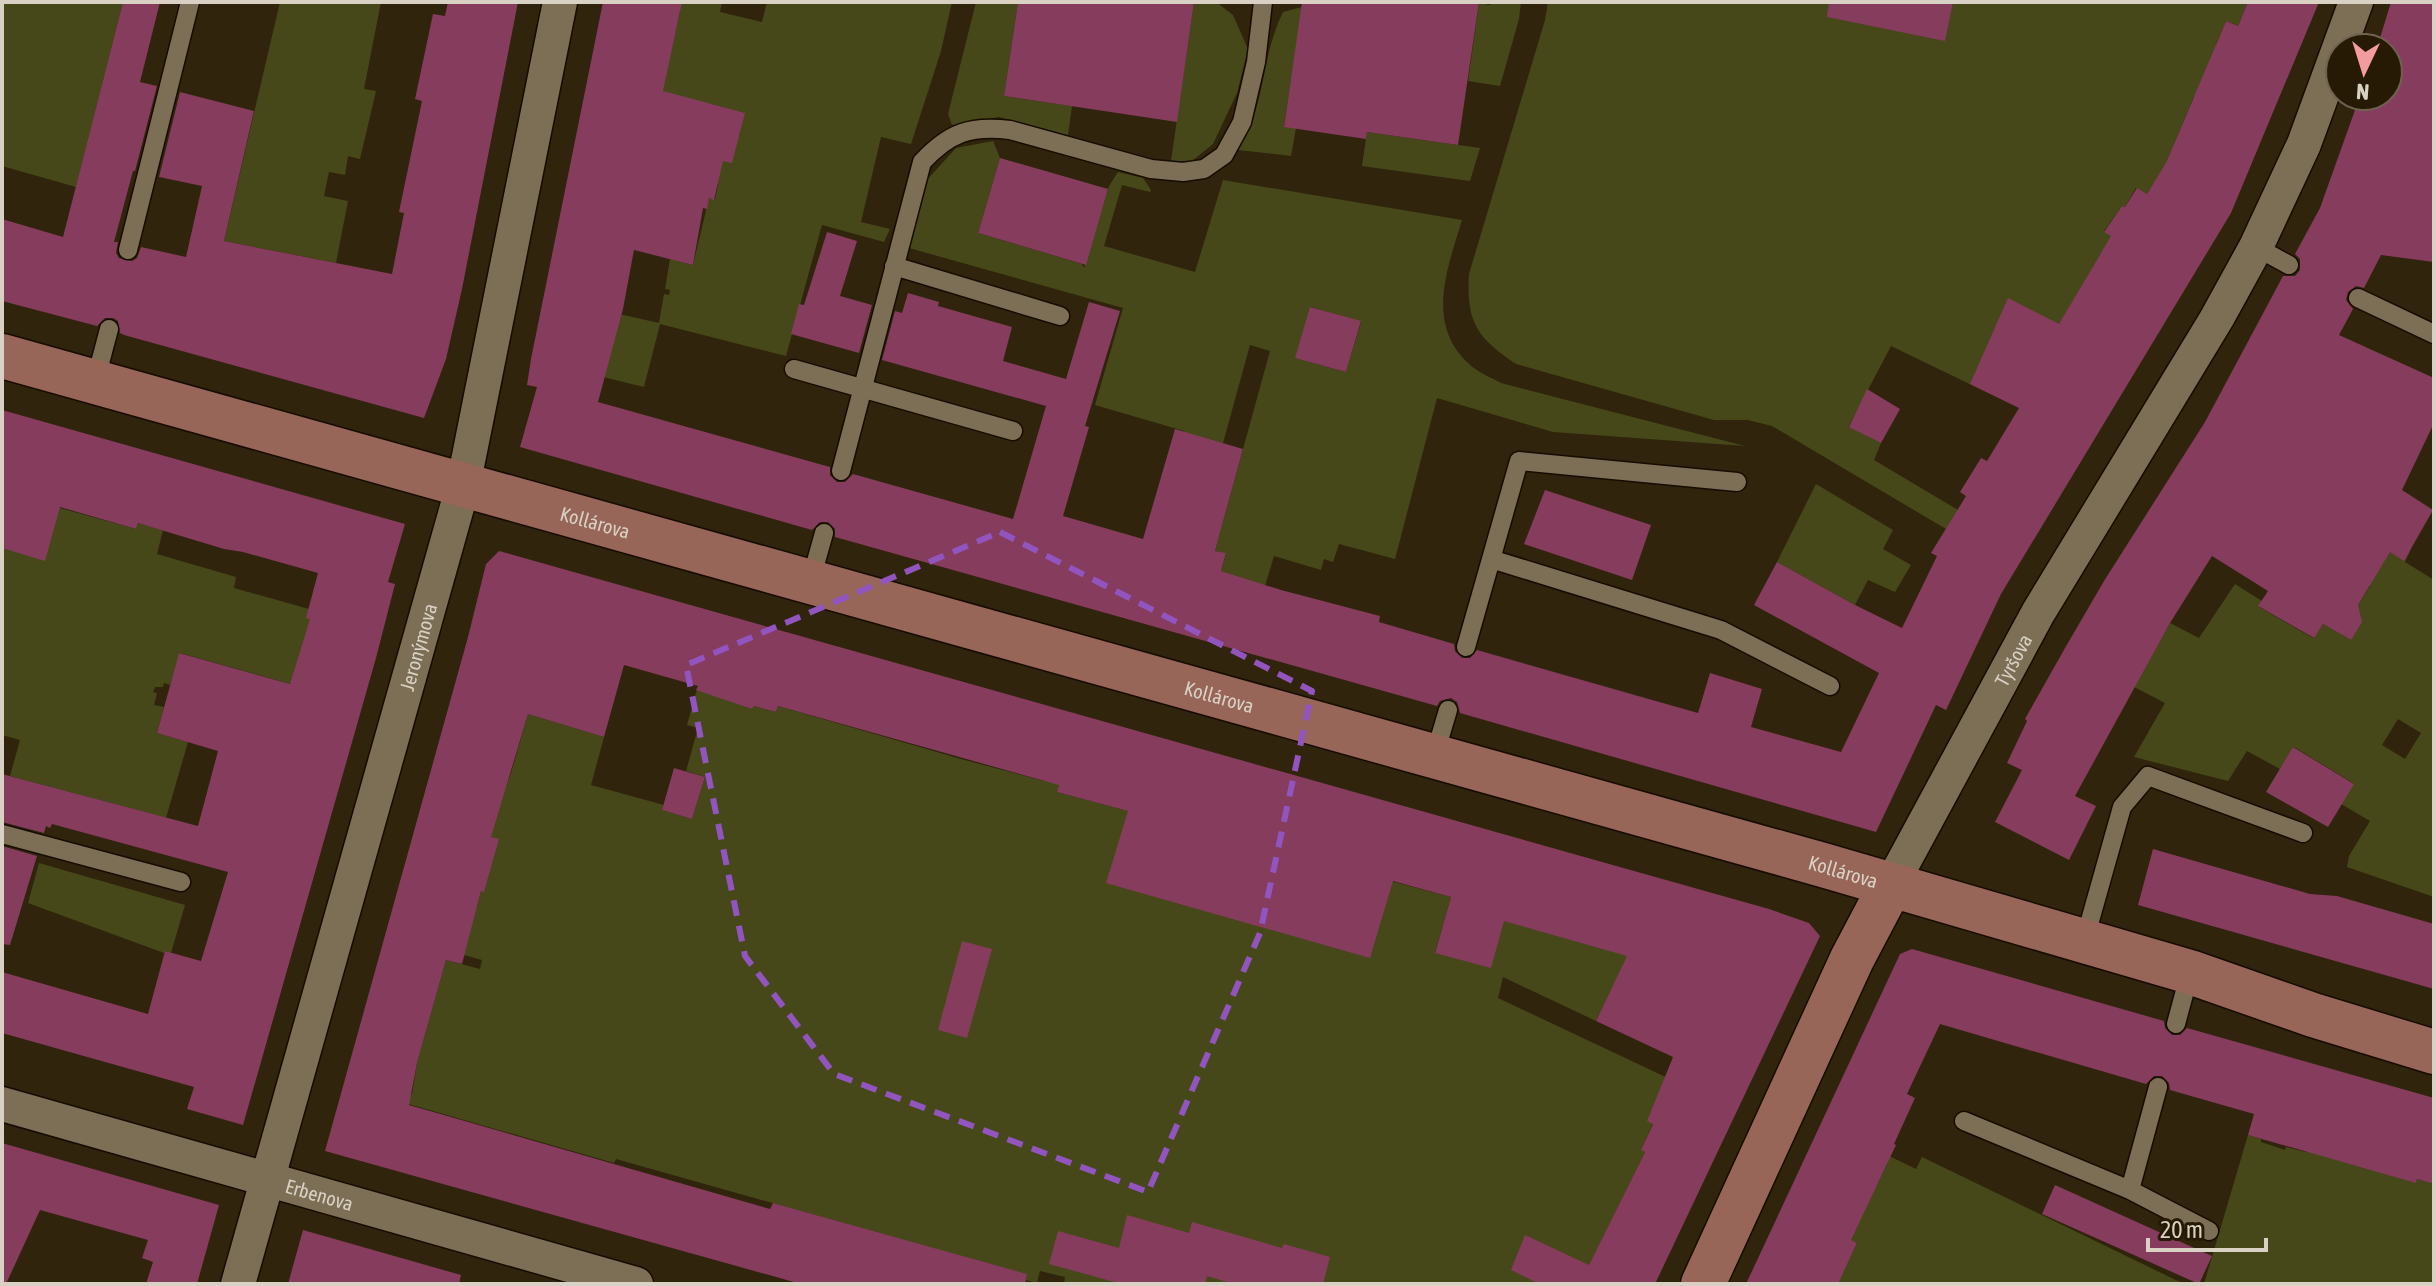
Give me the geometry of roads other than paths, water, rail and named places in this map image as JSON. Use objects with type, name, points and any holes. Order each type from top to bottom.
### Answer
[{"type":"main road","name":"Kollárova","points":[[2,356],[1891,885],[2190,972],[2313,1015],[2434,1052]]},
{"type":"main road","name":"Tyršova","points":[[1703,1284],[1852,959],[1891,885]]},
{"type":"street","name":"Jeronýmova","points":[[238,1284],[463,486],[560,2]]},
{"type":"street","name":"Tyršova","points":[[1891,885],[2038,613],[2217,318],[2256,247],[2304,144],[2356,2]]},
{"type":"street","name":"Erbenova","points":[[2,1104],[636,1284]]},
{"type":"lane","points":[[128,250],[190,2]]},
{"type":"lane","points":[[841,471],[922,162],[952,136],[987,128],[1010,130],[1151,169],[1183,172],[1204,169],[1224,155],[1242,122],[1256,62],[1263,2]]},
{"type":"lane","points":[[2256,247],[2289,265]]},
{"type":"lane","points":[[894,266],[1060,316]]},
{"type":"lane","points":[[2358,298],[2434,334]]},
{"type":"lane","points":[[95,382],[109,329]]},
{"type":"lane","points":[[794,369],[1013,431]]},
{"type":"lane","points":[[1466,647],[1519,461],[1737,482]]},
{"type":"lane","points":[[810,583],[824,533]]},
{"type":"lane","points":[[1491,559],[1721,630],[1830,686]]},
{"type":"lane","points":[[1434,757],[1448,710]]},
{"type":"lane","points":[[2084,942],[2122,807],[2148,776],[2303,833]]},
{"type":"lane","points":[[2,834],[181,882]]},
{"type":"lane","points":[[2176,1024],[2190,972]]},
{"type":"lane","points":[[2130,1190],[2158,1087]]},
{"type":"lane","points":[[1964,1121],[2130,1190],[2209,1231]]}]
